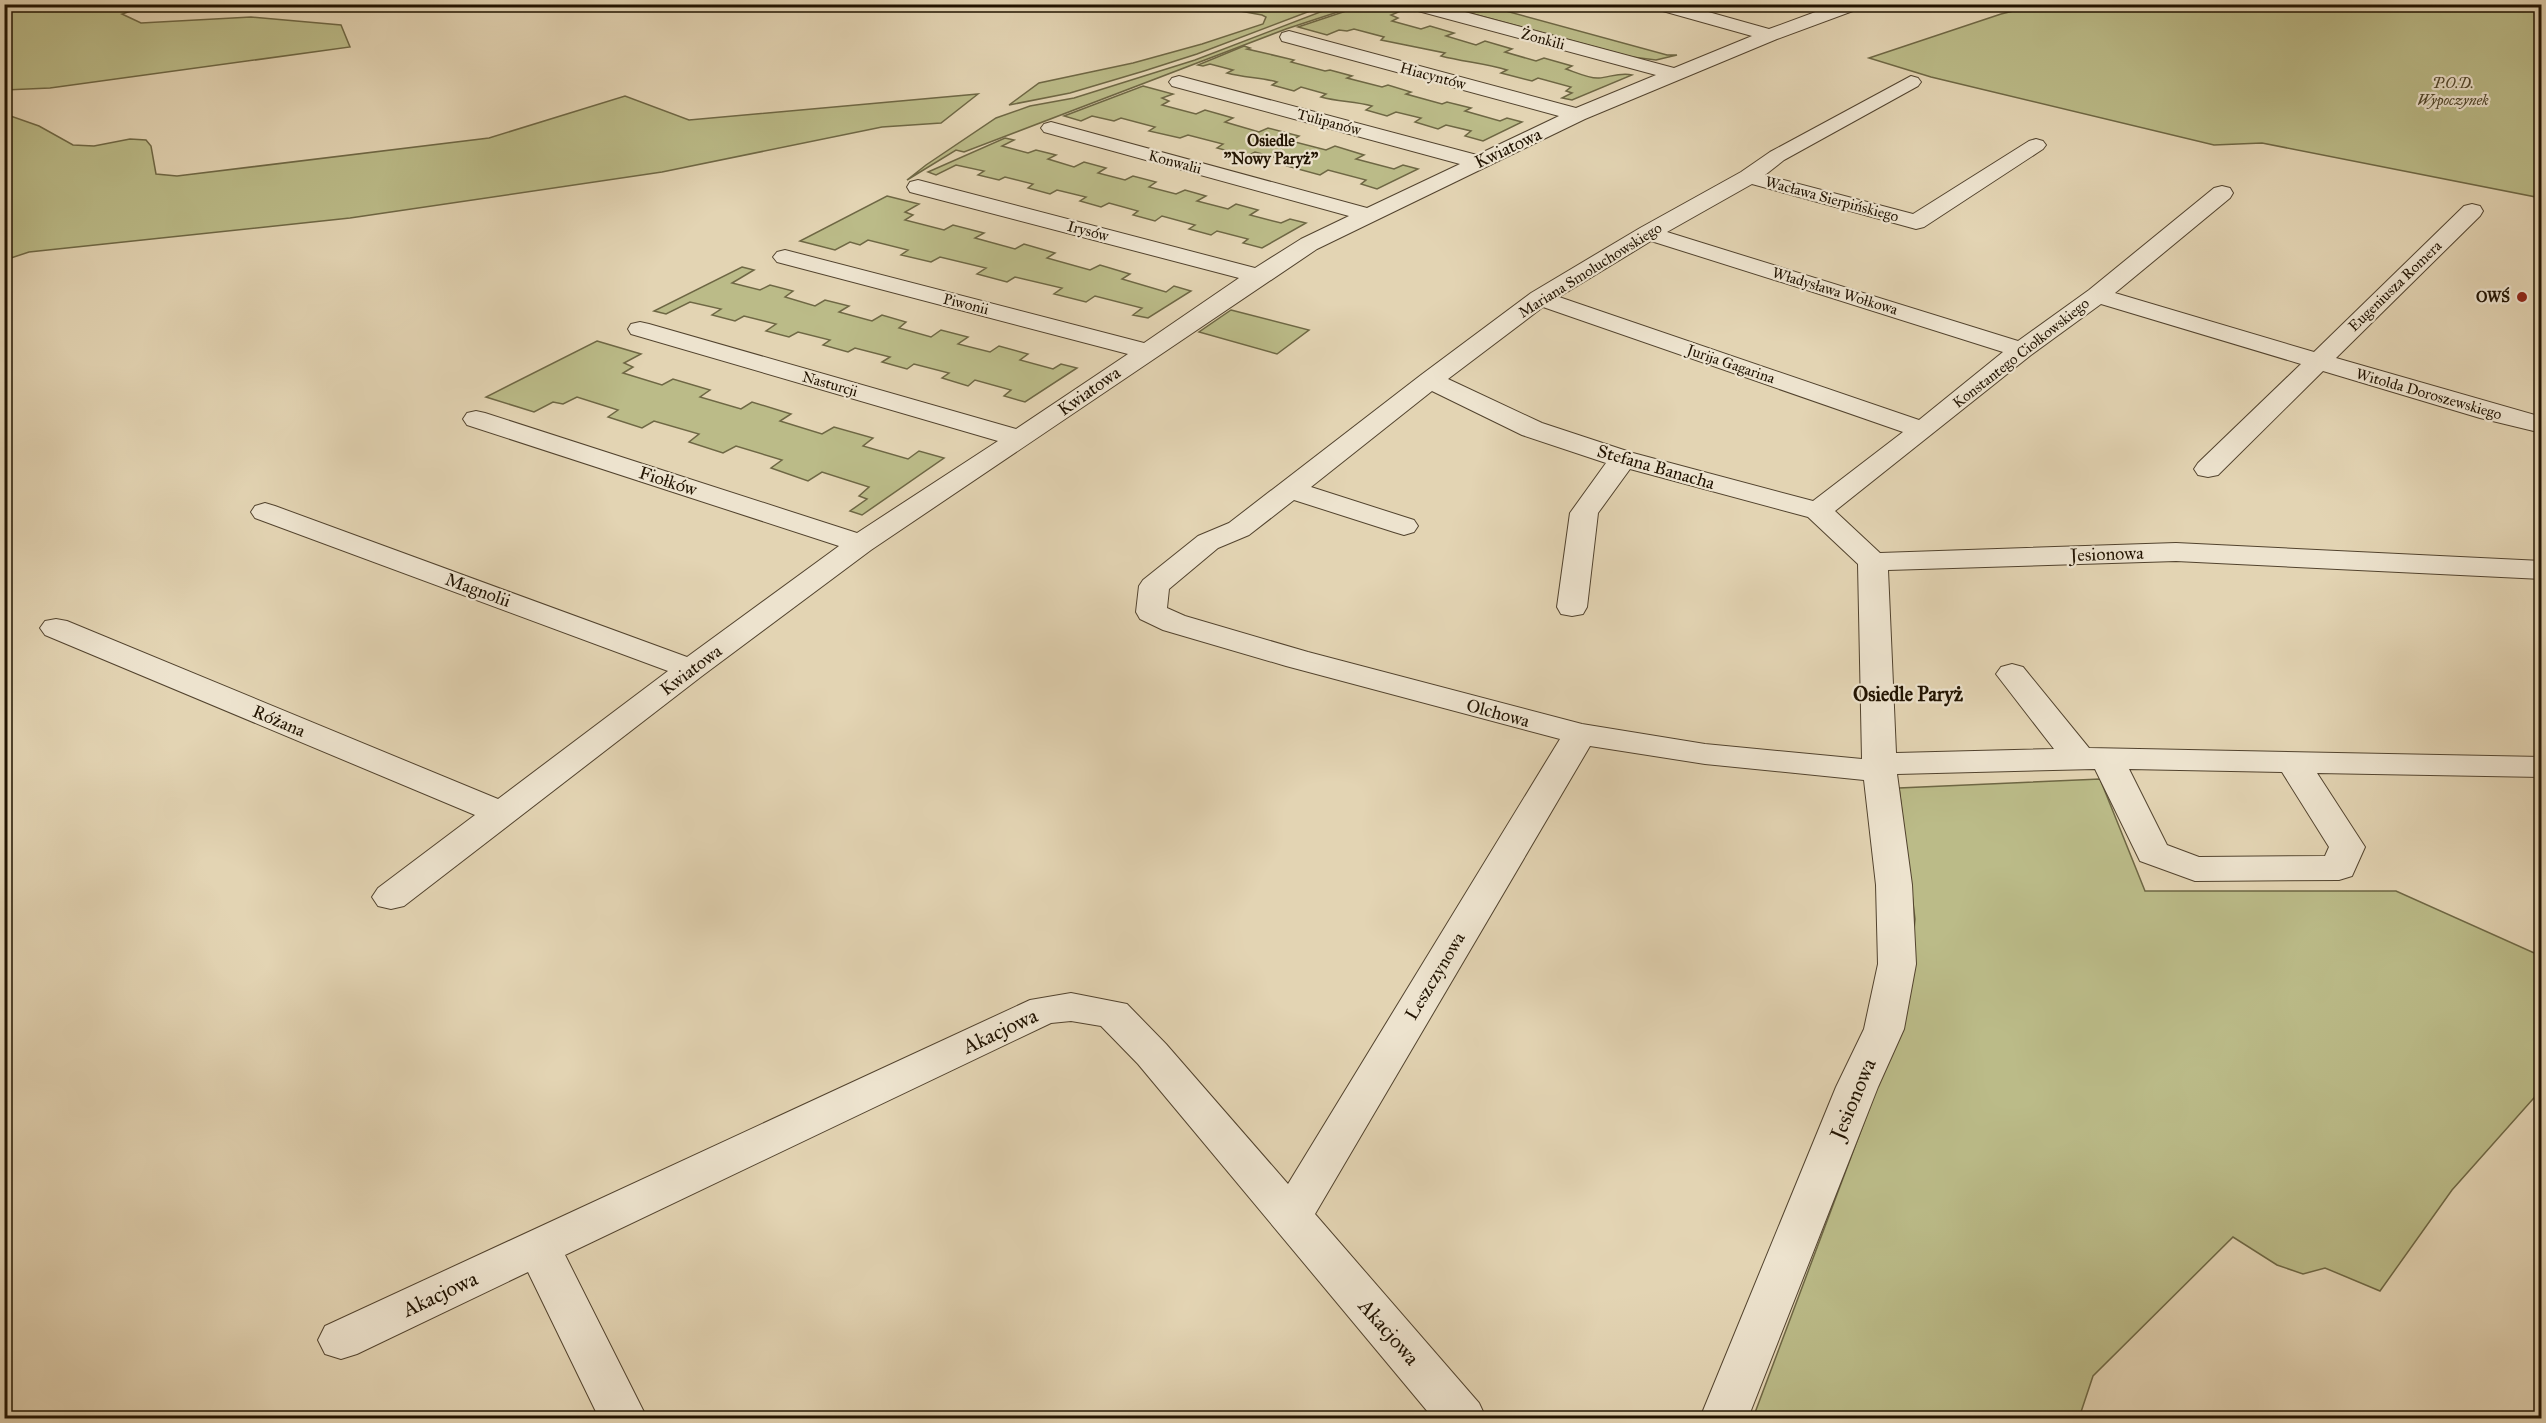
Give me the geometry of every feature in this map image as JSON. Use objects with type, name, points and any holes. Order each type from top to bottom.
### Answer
[{"type":"street","name":"Żonkili","points":[[1413,4],[1673,74]]},
{"type":"street","points":[[1658,4],[1770,35]]},
{"type":"street","name":"Kwiatowa","points":[[391,897],[691,669],[861,544],[1020,439],[1258,276],[1310,244],[1578,115],[1770,35],[1855,4]]},
{"type":"street","name":"Hiacyntów","points":[[1289,37],[1578,115]]},
{"type":"street","name":"Tulipanów","points":[[1179,82],[1478,162]]},
{"type":"street","name":"Mariana Smoluchowskiego","points":[[1154,586],[1208,542],[1239,529],[1430,380],[1540,298],[1648,233],[1749,177],[1777,156],[1911,82]]},
{"type":"street","name":"Konwalii","points":[[1051,128],[1369,215]]},
{"type":"street","name":"Wacława Sierpińskiego","points":[[1749,177],[1916,222],[2037,146]]},
{"type":"street","name":"Irysów","points":[[918,187],[1258,276]]},
{"type":"street","name":"Konstantego Ciołkowskiego","points":[[1818,510],[1923,430],[2022,350],[2097,295],[2222,193]]},
{"type":"street","name":"Eugeniusza Romera","points":[[2318,360],[2472,211]]},
{"type":"street","name":"Władysława Wołkowa","points":[[1648,233],[2022,350]]},
{"type":"street","name":"Piwonii","points":[[785,257],[1147,351]]},
{"type":"street","name":"Witolda Doroszewskiego","points":[[2097,295],[2541,425]]},
{"type":"street","name":"Jurija Gagarina","points":[[1540,298],[1923,430]]},
{"type":"street","name":"Nasturcji","points":[[640,330],[1020,439]]},
{"type":"street","points":[[2208,469],[2318,360]]},
{"type":"street","name":"Stefana Banacha","points":[[1430,380],[1532,429],[1623,459],[1818,510],[1873,562]]},
{"type":"street","name":"Fiołków","points":[[476,419],[861,544]]},
{"type":"street","points":[[1572,607],[1584,513],[1623,459]]},
{"type":"street","points":[[1290,489],[1404,526]]},
{"type":"street","name":"Magnolii","points":[[266,512],[691,669]]},
{"type":"street","name":"Jesionowa","points":[[1724,1419],[1857,1087],[1884,1029],[1898,964],[1894,885],[1879,767],[1873,562],[2176,552],[2541,570]]},
{"type":"street","name":"Olchowa","points":[[1154,586],[1151,612],[1174,623],[1580,734],[1705,754],[1879,767]]},
{"type":"street","name":"Różana","points":[[56,628],[501,813]]},
{"type":"street","points":[[2012,674],[2093,758],[2153,853],[2195,869],[2339,868],[2347,847],[2293,762]]},
{"type":"street","name":"Leszczynowa","points":[[1290,1218],[1580,734]]},
{"type":"street","points":[[1879,767],[2093,758],[2541,767]]},
{"type":"street","name":"Akacjowa","points":[[341,1340],[1044,1010],[1071,1007],[1113,1014],[1152,1054],[1462,1419]]},
{"type":"street","points":[[539,1248],[623,1419]]},
{"type":"green space","points":[[1341,4],[1359,5],[1286,29],[964,152],[956,150],[907,180],[996,118],[1030,106],[1074,98],[1195,60]]},
{"type":"green space","points":[[4,5],[149,5],[122,14],[141,23],[251,17],[341,25],[350,47],[50,88],[5,90]]},
{"type":"green space","points":[[1221,5],[1326,5],[1197,54],[1144,71],[1070,93],[1009,105],[1039,83],[1133,63],[1202,44],[1263,24],[1266,17],[1229,9]]},
{"type":"green space","points":[[1364,5],[1378,5],[1401,11],[1391,15],[1398,18],[1392,21],[1421,29],[1430,26],[1454,33],[1446,36],[1476,45],[1485,41],[1512,49],[1505,52],[1536,61],[1544,58],[1572,66],[1566,69],[1587,76],[1599,78],[1620,74],[1632,75],[1572,100],[1562,98],[1572,93],[1566,91],[1571,87],[1538,78],[1532,81],[1501,73],[1507,70],[1441,56],[1445,53],[1381,40],[1384,37],[1354,29],[1339,30],[1327,35],[1298,27]]},
{"type":"green space","points":[[1440,5],[1484,5],[1667,55],[1677,55],[1656,60],[1632,57]]},
{"type":"green space","name":"P.O.D. Wypoczynek","points":[[2038,5],[2541,5],[2541,198],[2262,143],[2214,145],[1931,77],[1869,58],[2001,14]]},
{"type":"green space","points":[[1244,46],[1250,48],[1247,49],[1294,60],[1291,62],[1352,76],[1347,78],[1382,87],[1388,85],[1411,92],[1406,94],[1442,104],[1447,102],[1471,108],[1465,111],[1500,121],[1507,118],[1522,122],[1483,141],[1465,136],[1471,131],[1446,125],[1438,129],[1415,122],[1421,118],[1396,112],[1387,116],[1366,110],[1372,106],[1321,97],[1326,94],[1301,87],[1294,91],[1272,85],[1277,82],[1227,73],[1233,70],[1210,64],[1198,65]]},
{"type":"green space","points":[[1143,86],[1173,94],[1162,98],[1169,101],[1162,105],[1196,114],[1205,110],[1233,118],[1225,122],[1259,132],[1268,128],[1299,136],[1291,141],[1326,150],[1335,146],[1364,155],[1356,159],[1394,169],[1403,165],[1418,169],[1377,189],[1361,184],[1366,180],[1328,170],[1320,175],[1287,166],[1293,162],[1255,152],[1247,156],[1217,148],[1223,144],[1188,135],[1180,138],[1149,131],[1155,127],[1121,118],[1114,121],[1092,116],[1081,121],[1064,116]]},
{"type":"green space","points":[[978,94],[941,123],[882,127],[662,172],[350,218],[29,252],[5,260],[5,114],[39,126],[73,145],[94,146],[130,139],[146,140],[151,146],[156,174],[177,176],[489,138],[625,96],[689,120]]},
{"type":"green space","points":[[1005,138],[1014,140],[1002,146],[1028,153],[1036,150],[1056,155],[1048,159],[1074,167],[1084,162],[1106,168],[1098,173],[1125,180],[1133,176],[1156,182],[1149,187],[1176,194],[1185,190],[1206,196],[1197,201],[1228,209],[1236,204],[1258,210],[1250,215],[1281,223],[1290,219],[1306,223],[1262,248],[1243,243],[1248,239],[1217,231],[1211,235],[1189,229],[1195,225],[1162,216],[1155,221],[1133,215],[1138,211],[1109,203],[1101,207],[1080,201],[1086,197],[1057,190],[1050,194],[1028,188],[1033,184],[1005,177],[999,180],[978,175],[984,171],[956,165],[936,175],[928,172]]},
{"type":"green space","points":[[887,196],[919,204],[905,212],[913,215],[905,220],[944,230],[953,225],[984,233],[975,238],[1015,249],[1024,244],[1055,253],[1047,258],[1090,270],[1100,265],[1130,274],[1122,279],[1166,292],[1174,286],[1191,291],[1148,318],[1133,315],[1142,308],[1095,296],[1086,302],[1054,294],[1062,288],[1015,277],[1007,282],[977,274],[986,268],[940,257],[931,262],[901,255],[908,250],[868,240],[860,245],[850,242],[835,250],[800,241]]},
{"type":"green space","points":[[742,267],[754,270],[732,283],[760,290],[770,285],[793,291],[785,297],[815,306],[825,300],[849,306],[839,312],[872,321],[882,315],[906,322],[899,328],[931,337],[941,330],[968,337],[958,344],[990,352],[999,346],[1028,354],[1020,360],[1053,369],[1061,364],[1077,368],[1025,402],[1004,396],[1011,390],[975,380],[968,386],[942,378],[949,373],[914,364],[907,369],[882,362],[890,357],[855,348],[848,352],[823,345],[830,340],[798,332],[789,337],[766,331],[776,324],[744,316],[735,321],[712,315],[721,309],[690,302],[666,314],[654,311]]},
{"type":"green space","points":[[1231,310],[1309,330],[1277,354],[1199,332]]},
{"type":"green space","points":[[597,341],[641,354],[624,363],[633,367],[623,373],[662,385],[673,379],[710,390],[700,397],[741,409],[752,402],[791,414],[780,421],[822,434],[834,427],[873,438],[863,446],[908,459],[919,451],[944,458],[862,515],[850,511],[867,499],[859,496],[869,487],[822,472],[808,481],[771,468],[782,460],[736,446],[723,453],[689,442],[699,434],[654,421],[642,428],[608,417],[618,410],[577,397],[563,404],[553,402],[534,412],[486,397]]},
{"type":"green space","points":[[2100,779],[2145,891],[2396,891],[2541,956],[2541,1090],[2452,1190],[2380,1291],[2325,1268],[2303,1274],[2277,1265],[2233,1237],[2093,1376],[2079,1418],[1753,1418],[1907,1008],[1915,919],[1899,788]]},
{"type":"place","name":"OWŚ","points":[[2522,297]]},
{"type":"district","name":"Osiedle \"Nowy Paryż\"","points":[[1271,149]]},
{"type":"district","name":"Osiedle Paryż","points":[[1908,694]]}]
